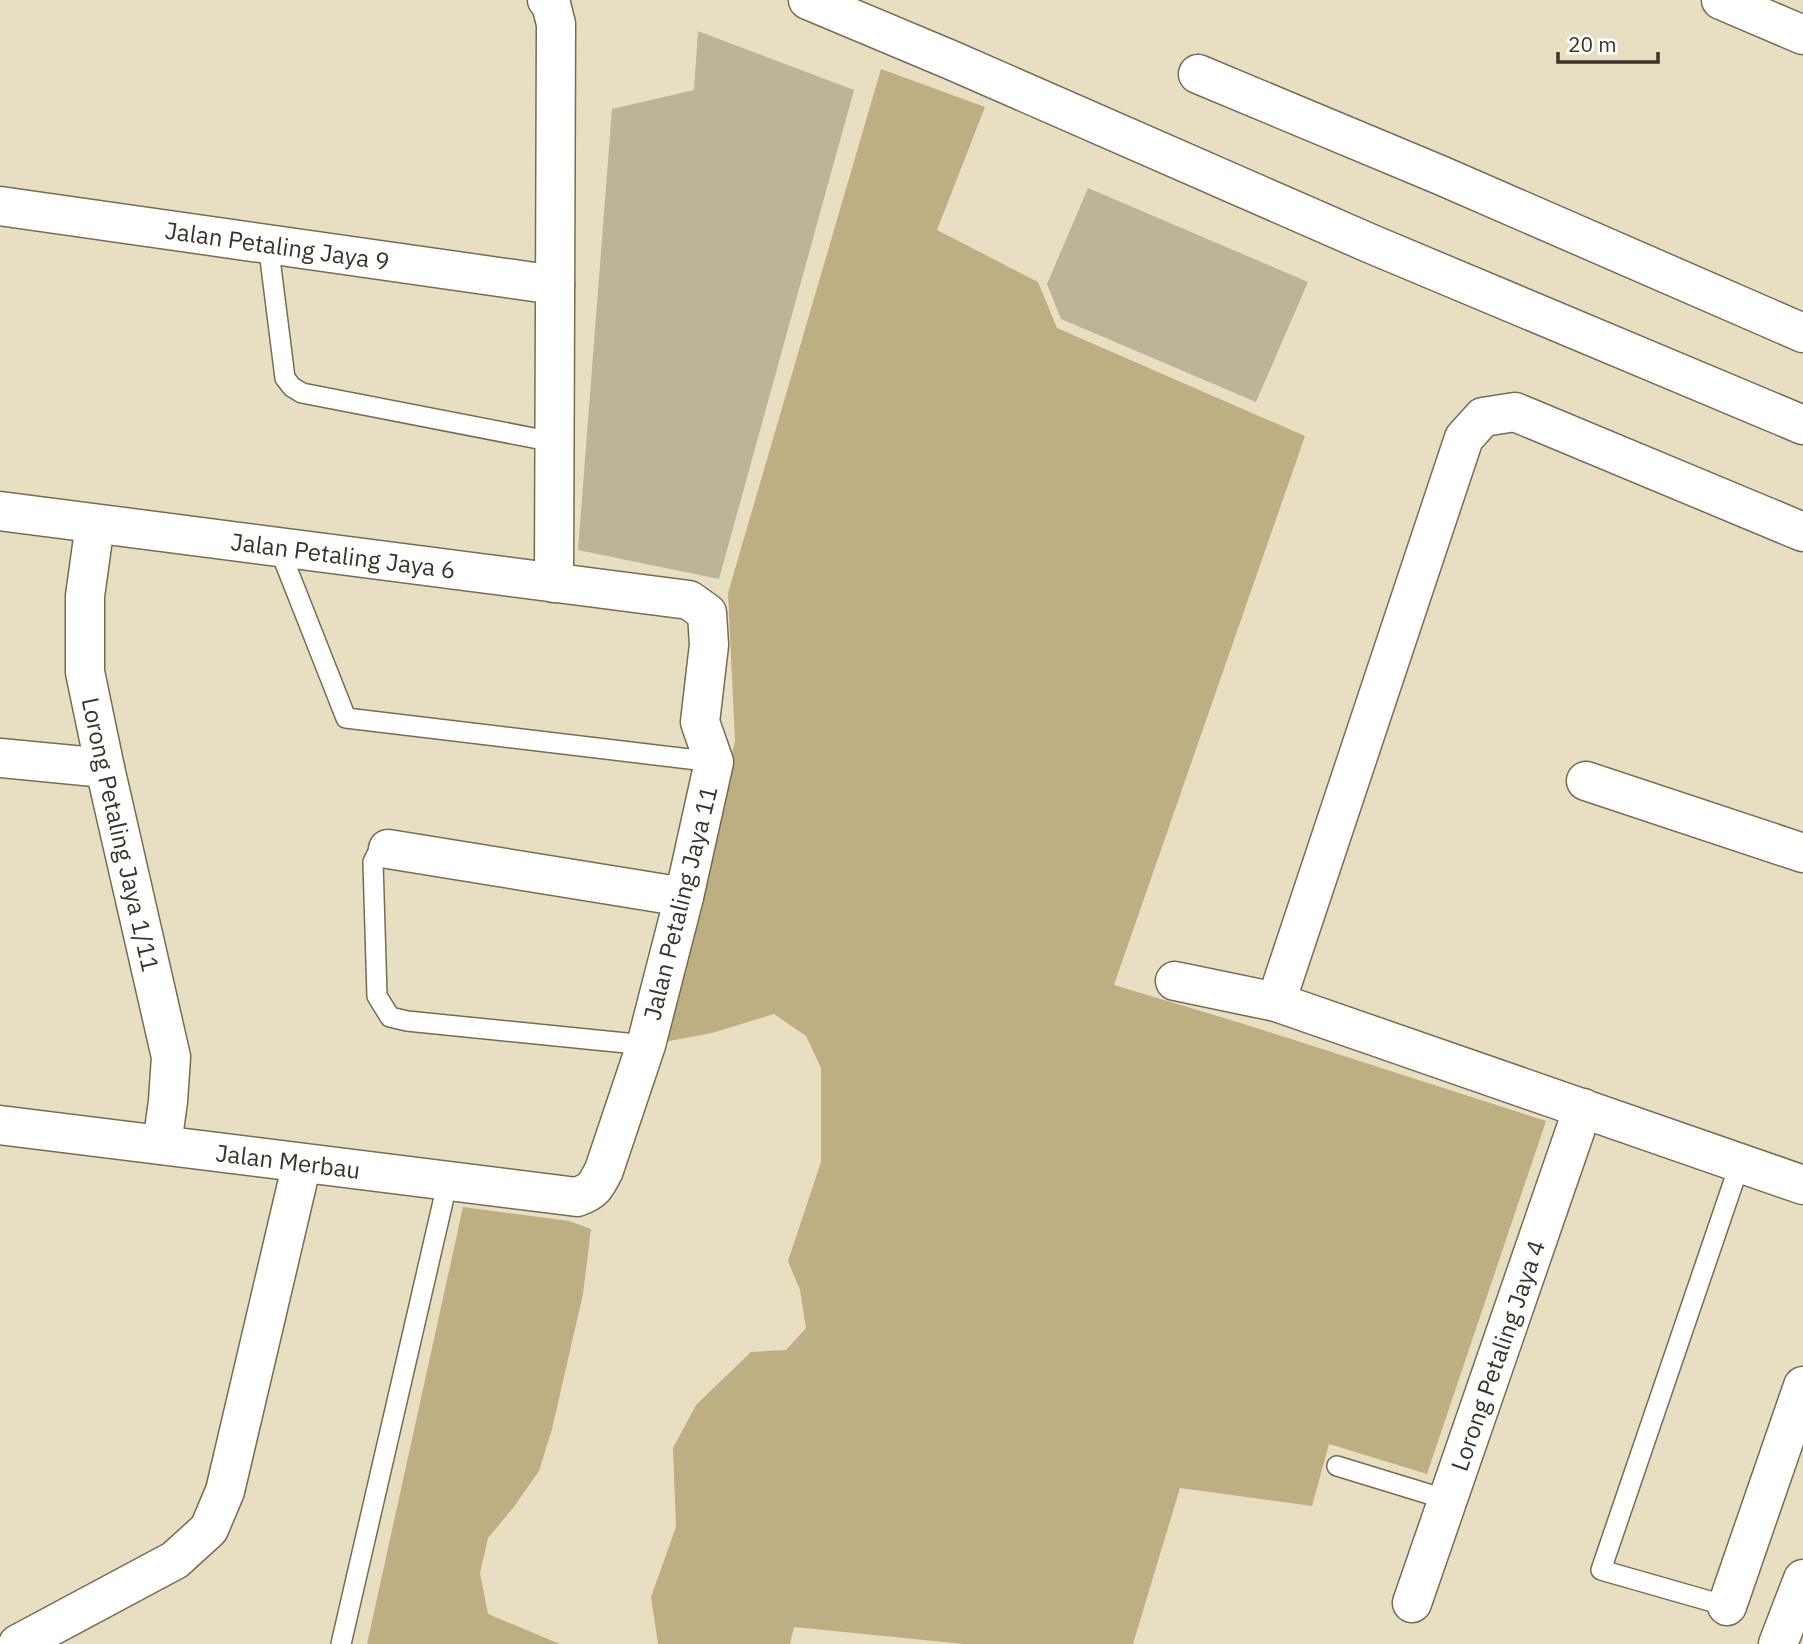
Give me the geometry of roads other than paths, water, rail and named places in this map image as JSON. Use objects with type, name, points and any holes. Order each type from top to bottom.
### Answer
[{"type":"street","points":[[547,0],[551,4],[556,24],[554,583]]},
{"type":"street","points":[[807,0],[861,12],[1382,249],[1803,425]]},
{"type":"street","points":[[1721,0],[1803,35]]},
{"type":"street","points":[[1198,74],[1440,175],[1803,333]]},
{"type":"street","name":"Jalan Petaling Jaya 9","points":[[0,205],[555,285]]},
{"type":"street","points":[[1276,1002],[1464,438],[1483,416],[1516,412],[1803,532]]},
{"type":"street","name":"Jalan Petaling Jaya 6","points":[[0,511],[689,600]]},
{"type":"street","name":"Lorong Petaling Jaya 1/11","points":[[95,524],[85,596],[85,672],[172,1057],[162,1145]]},
{"type":"street","name":"Jalan Petaling Jaya 11","points":[[577,1197],[590,1193],[604,1171],[646,1045],[684,897],[714,762],[700,722],[709,645],[707,613],[689,600]]},
{"type":"street","points":[[0,758],[105,768]]},
{"type":"street","points":[[1586,781],[1803,853]]},
{"type":"street","points":[[388,849],[684,897]]},
{"type":"street","points":[[1175,981],[1276,1002],[1803,1185]]},
{"type":"street","name":"Lorong Petaling Jaya 4","points":[[1412,1603],[1583,1108]]},
{"type":"street","name":"Jalan Merbau","points":[[0,1125],[577,1197]]},
{"type":"street","points":[[18,1644],[175,1560],[209,1529],[225,1491],[302,1163]]},
{"type":"street","points":[[1727,1606],[1803,1387]]},
{"type":"street","points":[[1778,1644],[1803,1579]]},
{"type":"lane","points":[[268,243],[285,378],[292,387],[302,393],[554,442]]},
{"type":"lane","points":[[279,548],[346,718],[714,762]]},
{"type":"lane","points":[[388,849],[377,854],[373,862],[377,996],[390,1017],[407,1021],[646,1045]]},
{"type":"lane","points":[[1727,1606],[1601,1570],[1740,1163]]},
{"type":"lane","points":[[341,1644],[449,1180]]},
{"type":"lane","points":[[1337,1466],[1448,1500]]}]
